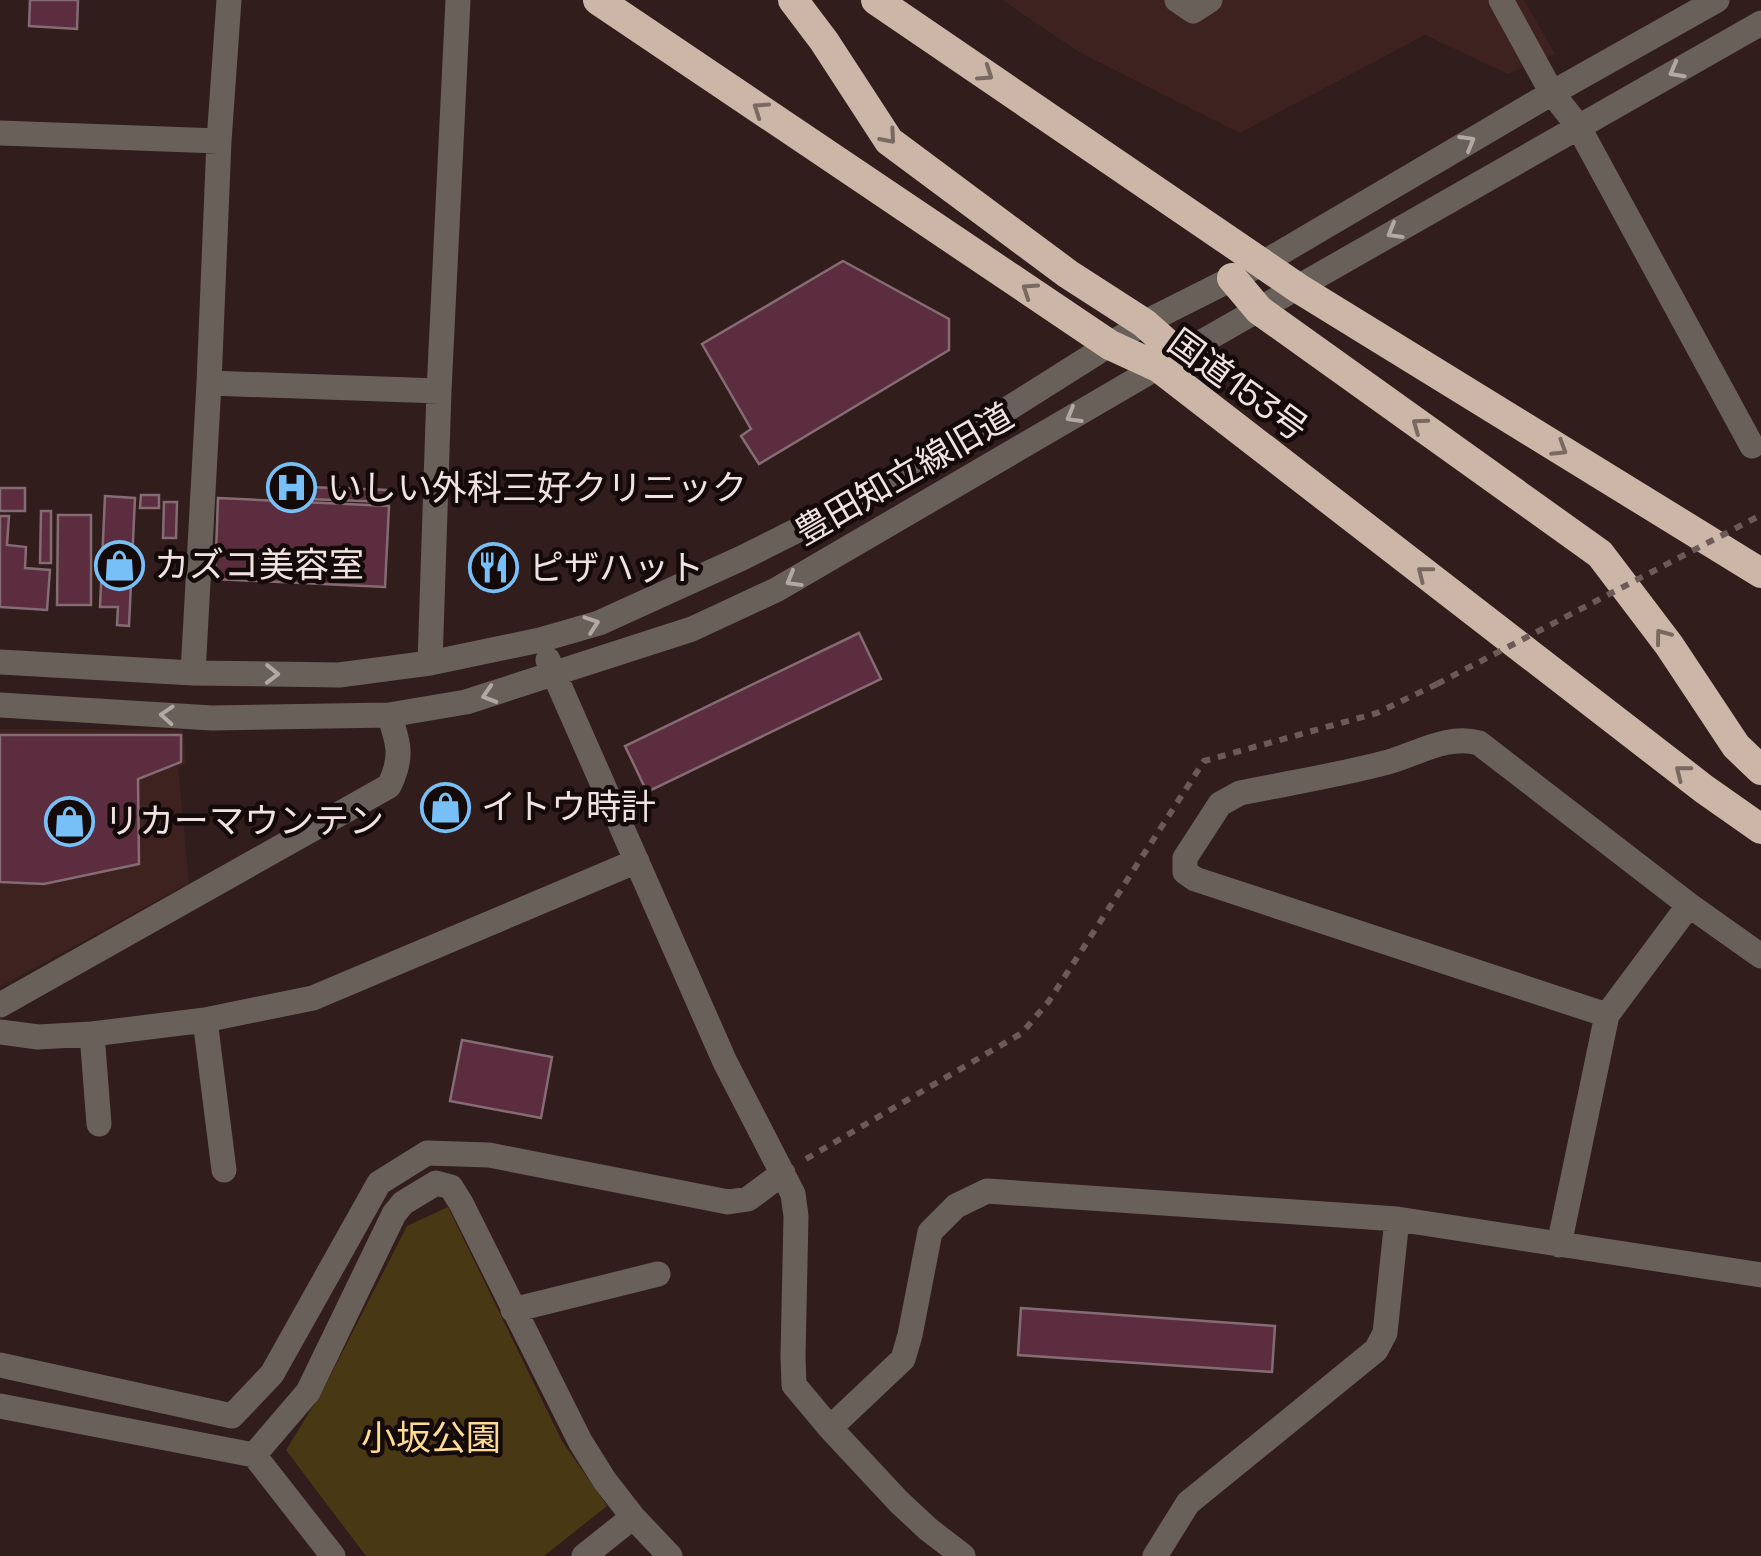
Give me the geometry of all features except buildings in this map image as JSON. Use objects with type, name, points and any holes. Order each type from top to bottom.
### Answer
[{"type":"highway","name":"国道153号","points":[[598,0],[1110,344],[1169,361],[1704,789],[1761,829]]},
{"type":"highway","points":[[793,0],[888,142],[1068,274],[1144,323],[1169,361]]},
{"type":"highway","points":[[876,0],[1298,288],[1761,573]]},
{"type":"highway","points":[[1232,278],[1259,310],[1600,554],[1669,645],[1736,746],[1761,770]]},
{"type":"street","points":[[193,673],[229,0]]},
{"type":"street","points":[[430,663],[458,0]]},
{"type":"street","points":[[1177,0],[1194,11],[1210,0]]},
{"type":"street","points":[[1500,0],[1552,93],[1578,126],[1752,446]]},
{"type":"street","name":"豊田知立線旧道","points":[[0,662],[193,673],[339,675],[430,663],[599,623],[742,558],[887,485],[1144,323],[1263,262],[1717,0]]},
{"type":"street","name":"豊田知立線旧道","points":[[0,705],[212,718],[389,715],[466,702],[692,629],[776,590],[1761,23]]},
{"type":"street","points":[[0,133],[219,141]]},
{"type":"street","points":[[209,383],[439,391]]},
{"type":"street","points":[[540,640],[724,1062],[793,1194],[794,1385],[899,1502],[963,1556]]},
{"type":"street","points":[[0,1006],[389,786],[398,770],[399,750],[389,715]]},
{"type":"street","points":[[1606,1016],[1196,879],[1185,872],[1185,858],[1220,804],[1240,793],[1388,762],[1452,740],[1467,739],[1479,743],[1761,956]]},
{"type":"street","points":[[0,1032],[38,1037],[92,1034],[205,1020],[313,998],[637,861]]},
{"type":"street","points":[[1559,1245],[1606,1016],[1689,905]]},
{"type":"street","points":[[205,1020],[224,1170]]},
{"type":"street","points":[[92,1034],[99,1124]]},
{"type":"street","points":[[0,1365],[232,1416],[272,1374],[380,1182],[427,1153],[489,1156],[728,1202],[748,1199],[783,1172]]},
{"type":"street","points":[[254,1456],[308,1392],[394,1214],[403,1203],[436,1183],[451,1187],[461,1203],[580,1441],[605,1482],[670,1556]]},
{"type":"street","points":[[830,1428],[903,1359],[930,1232],[956,1206],[987,1192],[1397,1219],[1761,1275]]},
{"type":"street","points":[[1155,1556],[1188,1503],[1376,1350],[1385,1333],[1397,1219]]},
{"type":"street","points":[[513,1310],[658,1274]]},
{"type":"street","points":[[0,1406],[254,1456],[333,1556]]},
{"type":"street","points":[[584,1556],[633,1517]]},
{"type":"path","points":[[783,1172],[1022,1033],[1049,1001],[1204,761],[1377,713],[1761,515]]},
{"type":"shaded area","points":[[1002,0],[1524,0],[1555,54],[1508,74],[1425,35],[1240,133],[1079,52]]},
{"type":"shaded area","points":[[0,729],[183,730],[186,764],[178,767],[189,883],[0,987]]},
{"type":"green space","name":"小坂公園","points":[[448,1207],[562,1441],[607,1506],[544,1556],[366,1556],[286,1450],[323,1390],[407,1226]]},
{"type":"place","name":"いしい外科三好クリニック","points":[[292,488]]},
{"type":"place","name":"カズコ美容室","points":[[119,565]]},
{"type":"place","name":"ピザハット","points":[[494,568]]},
{"type":"place","name":"イトウ時計","points":[[446,807]]},
{"type":"place","name":"リカーマウンテン","points":[[69,821]]}]
